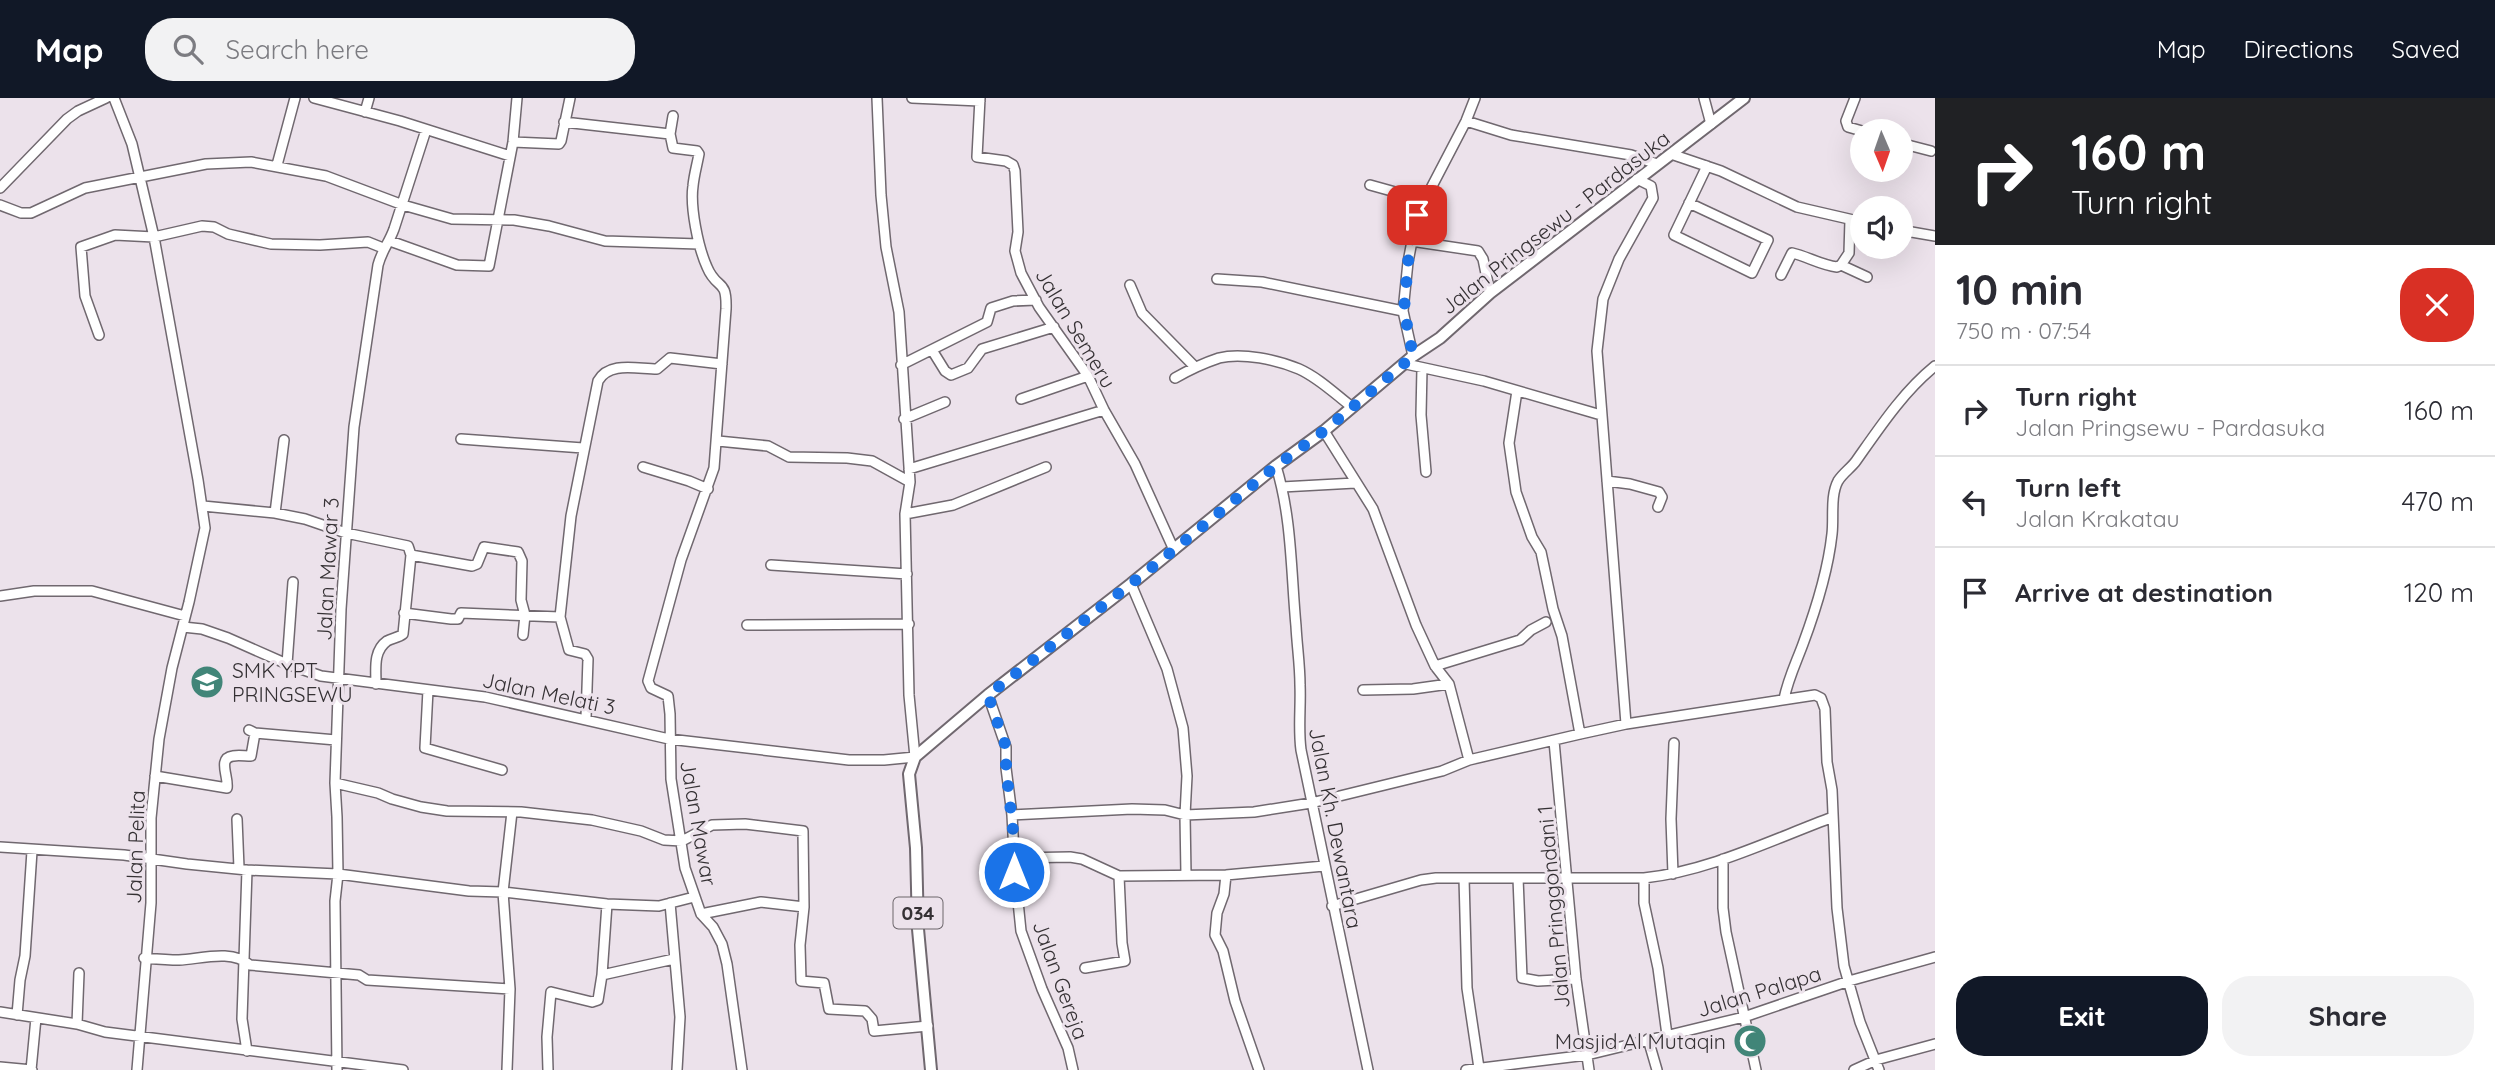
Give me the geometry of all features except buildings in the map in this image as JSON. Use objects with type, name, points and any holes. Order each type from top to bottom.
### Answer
[{"type":"main road","name":"Jalan Pringsewu - Pardasuka","points":[[915,757],[988,695],[1449,331],[1490,293],[1744,98]]},
{"type":"main road","name":"034","points":[[915,757],[909,774],[916,848],[918,929],[931,1070]]},
{"type":"street","points":[[0,188],[67,119],[106,98]]},
{"type":"street","name":"Jalan Pelita","points":[[114,98],[132,144],[154,237],[205,528],[169,681],[159,739],[151,818],[151,903],[144,958],[137,1070]]},
{"type":"street","points":[[277,165],[295,98]]},
{"type":"street","points":[[314,98],[510,156]]},
{"type":"street","points":[[365,112],[369,98]]},
{"type":"street","points":[[99,335],[85,296],[81,247],[116,234],[154,237],[210,227],[271,244],[386,244],[457,265],[485,267],[491,263],[499,220],[513,142],[516,98]]},
{"type":"street","points":[[513,142],[559,144],[570,98]]},
{"type":"street","points":[[877,98],[881,195],[886,247],[899,312],[910,482],[905,514],[909,695],[915,757]]},
{"type":"street","points":[[912,98],[980,99]]},
{"type":"street","points":[[1475,98],[1466,121],[1417,215],[1411,241],[1404,310],[1410,360],[1422,368],[1601,415]]},
{"type":"street","points":[[1704,98],[1711,124]]},
{"type":"street","points":[[1850,128],[1846,121],[1855,98]]},
{"type":"street","name":"Jalan Semeru","points":[[980,99],[975,154],[982,159],[1006,161],[1013,165],[1018,232],[1016,251],[1021,273],[1036,300],[1088,376],[1135,464],[1174,550]]},
{"type":"street","points":[[643,467],[708,489],[718,441],[727,293],[724,286],[713,279],[699,244],[692,187],[699,154],[697,151],[673,148],[670,134],[673,116]]},
{"type":"street","points":[[1466,121],[1511,135],[1632,155],[1657,164]]},
{"type":"street","points":[[564,122],[670,134]]},
{"type":"street","name":"Jalan Mawar 3","points":[[337,1067],[336,740],[346,533],[355,419],[372,291],[426,130]]},
{"type":"street","points":[[1913,146],[1931,151]]},
{"type":"street","points":[[1671,154],[1751,184],[1797,207],[1850,220],[1849,253],[1841,265],[1827,265],[1792,253],[1781,275]]},
{"type":"street","points":[[0,205],[21,213],[31,213],[85,188],[231,161],[277,165],[326,176],[403,205],[452,219],[499,220],[549,226],[606,241],[699,244]]},
{"type":"street","points":[[1689,203],[1768,240],[1752,273],[1674,235],[1689,203],[1707,166]]},
{"type":"street","points":[[1626,724],[1597,351],[1602,299],[1619,259],[1653,198],[1651,186],[1637,179]]},
{"type":"street","points":[[1370,184],[1424,200]]},
{"type":"street","points":[[1913,232],[1935,236]]},
{"type":"street","points":[[1411,241],[1478,251],[1483,259],[1490,293]]},
{"type":"street","points":[[1841,265],[1867,277]]},
{"type":"street","points":[[1217,279],[1233,282],[1245,279],[1404,310]]},
{"type":"street","points":[[1130,285],[1142,313],[1195,367]]},
{"type":"street","points":[[901,365],[987,322],[991,308],[1013,301],[1036,300]]},
{"type":"street","points":[[932,350],[945,371],[951,375],[968,368],[982,349],[1054,327]]},
{"type":"street","points":[[586,718],[588,659],[585,654],[569,650],[560,617],[571,516],[598,381],[601,374],[616,368],[657,369],[666,359],[675,357],[722,364]]},
{"type":"street","points":[[1175,378],[1195,367],[1222,358],[1270,360],[1310,375],[1352,408]]},
{"type":"street","points":[[1784,699],[1789,675],[1812,620],[1822,581],[1831,545],[1835,491],[1839,480],[1855,463],[1900,401],[1935,366]]},
{"type":"street","points":[[1422,368],[1421,415],[1426,472]]},
{"type":"street","points":[[1021,399],[1088,376]]},
{"type":"street","points":[[1517,391],[1509,443],[1516,492],[1532,537],[1541,552],[1562,636],[1580,734]]},
{"type":"street","points":[[905,419],[945,402]]},
{"type":"street","points":[[909,469],[1104,410]]},
{"type":"street","points":[[1324,431],[1373,509],[1416,625],[1435,666],[1449,684],[1469,760]]},
{"type":"street","points":[[461,439],[583,448]]},
{"type":"street","points":[[275,513],[284,440]]},
{"type":"street","points":[[718,441],[768,446],[789,457],[872,461],[910,482]]},
{"type":"street","name":"Jalan Kh. Dewantara","points":[[1276,466],[1282,487],[1292,560],[1299,654],[1299,734],[1332,906],[1368,1070]]},
{"type":"street","points":[[905,514],[953,505],[1046,467]]},
{"type":"street","points":[[1607,481],[1659,492],[1662,497],[1658,507]]},
{"type":"street","points":[[1282,487],[1355,482]]},
{"type":"street","name":"Jalan Mawar","points":[[708,489],[681,560],[648,681],[651,688],[668,696],[671,779],[685,868],[701,914],[713,927],[722,944],[742,1070]]},
{"type":"street","points":[[203,506],[275,513],[305,519],[346,533],[408,546],[411,555],[403,634],[388,640],[380,648],[376,684]]},
{"type":"street","points":[[411,555],[472,566],[477,564],[484,547],[518,552],[522,561],[521,600],[525,615],[523,635]]},
{"type":"street","points":[[771,565],[907,574]]},
{"type":"street","points":[[287,664],[293,582]]},
{"type":"street","points":[[1131,584],[1167,669],[1183,728],[1187,776],[1186,875]]},
{"type":"street","points":[[0,596],[34,591],[92,591],[185,616]]},
{"type":"street","points":[[404,613],[458,619],[461,613],[560,617]]},
{"type":"street","points":[[1435,666],[1520,640],[1546,622]]},
{"type":"street","points":[[747,625],[909,624]]},
{"type":"street","name":"Jalan Melati 3","points":[[183,628],[202,629],[228,638],[321,676],[485,696],[669,739],[849,760],[915,757]]},
{"type":"street","points":[[1363,690],[1413,689],[1449,684]]},
{"type":"street","points":[[428,690],[425,748],[502,770]]},
{"type":"street","name":"Jalan Gereja","points":[[988,695],[1006,747],[1021,931],[1042,989],[1068,1048],[1073,1070]]},
{"type":"street","points":[[1012,815],[1132,809],[1165,810],[1185,815],[1254,812],[1311,803],[1442,771],[1469,760],[1626,724],[1684,717],[1807,695],[1821,698],[1825,709],[1827,762],[1832,790],[1837,908],[1844,966],[1860,1022],[1877,1065]]},
{"type":"street","points":[[155,776],[227,788],[225,759],[251,755],[252,732],[336,740]]},
{"type":"street","name":"Jalan Pringgondani 1","points":[[1554,741],[1576,979],[1589,1070]]},
{"type":"street","points":[[1673,874],[1671,819],[1674,743]]},
{"type":"street","points":[[335,783],[371,790],[421,807],[592,820],[641,831],[664,840],[682,841],[712,825],[745,824],[803,831],[801,981],[824,983],[829,1009],[865,1011],[872,1019],[874,1031],[928,1026]]},
{"type":"street","points":[[507,1070],[510,989],[503,892],[512,812]]},
{"type":"street","points":[[1332,906],[1421,880],[1455,877],[1644,878],[1673,874],[1723,859],[1833,817]]},
{"type":"street","points":[[237,819],[243,869],[242,1019],[247,1051]]},
{"type":"street","points":[[0,847],[32,851],[70,851],[243,869],[338,874],[468,891],[503,892],[607,904],[659,906],[694,897]]},
{"type":"street","points":[[17,1015],[25,956],[32,851]]},
{"type":"street","points":[[1015,858],[1082,859],[1119,876],[1226,875],[1324,866]]},
{"type":"street","points":[[1723,859],[1723,908],[1756,1070]]},
{"type":"street","points":[[1226,875],[1215,935],[1223,951],[1235,1001],[1259,1070]]},
{"type":"street","points":[[1085,968],[1125,961],[1119,876]]},
{"type":"street","points":[[1464,878],[1467,988],[1479,1068]]},
{"type":"street","points":[[1518,878],[1522,978],[1547,981],[1576,979]]},
{"type":"street","points":[[1644,878],[1644,903],[1658,968],[1667,1035]]},
{"type":"street","points":[[701,914],[761,902],[804,907]]},
{"type":"street","points":[[670,903],[680,1017],[677,1070]]},
{"type":"street","points":[[548,1070],[547,1037],[551,992],[592,1002],[598,1000],[603,975],[607,904]]},
{"type":"street","points":[[144,958],[180,960],[226,956],[243,960],[250,965],[361,975],[363,979],[370,980],[510,989]]},
{"type":"street","name":"Jalan Palapa","points":[[1466,1070],[1587,1055],[1744,1017],[1849,981],[1935,957]]},
{"type":"street","points":[[603,975],[674,959]]},
{"type":"street","points":[[76,1024],[79,973]]},
{"type":"street","points":[[0,1012],[76,1024],[105,1032],[247,1051],[337,1067],[403,1070]]},
{"type":"street","points":[[0,1067],[31,1070],[36,1018]]},
{"type":"street","points":[[1648,1039],[1657,1070]]},
{"type":"street","points":[[1854,1070],[1877,1065],[1935,1044]]},
{"type":"place","name":"SMK YPT PRINGSEWU","points":[[207,682]]},
{"type":"place","name":"Masjid Al Mutaqin","points":[[1750,1041]]},
{"type":"route","points":[[1014,872],[1014,839],[1006,747],[988,695],[1069,634],[1406,364],[1413,356],[1404,310],[1405,284],[1417,215]]}]
